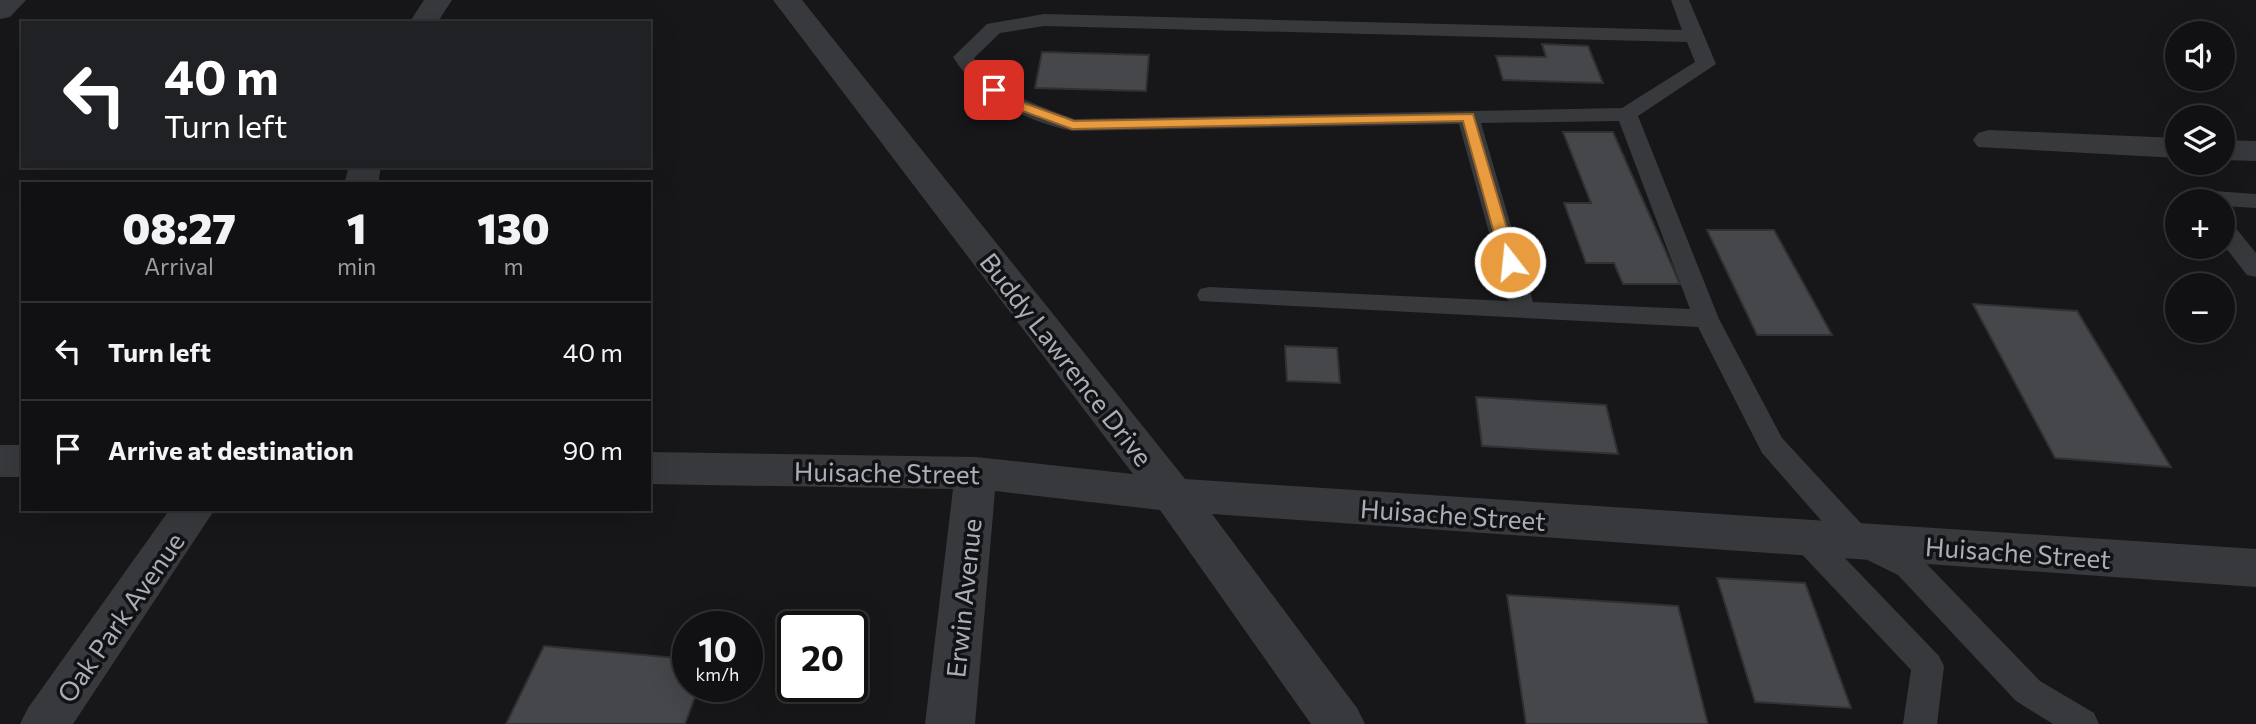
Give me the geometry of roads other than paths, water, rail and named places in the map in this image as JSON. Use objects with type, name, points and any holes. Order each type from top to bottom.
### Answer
[{"type":"street","points":[[0,11],[12,0]]},
{"type":"street","points":[[424,21],[439,0]]},
{"type":"street","name":"Buddy Lawrence Drive","points":[[787,0],[1173,495],[1340,724]]},
{"type":"street","points":[[1989,139],[2165,147]]},
{"type":"street","points":[[2235,150],[2256,151]]},
{"type":"street","points":[[0,461],[21,461]]},
{"type":"street","name":"Huisache Street","points":[[651,468],[976,473],[1173,495],[2256,568]]},
{"type":"street","name":"Erwin Avenue","points":[[950,724],[976,473]]},
{"type":"street","name":"Oak Park Avenue","points":[[45,724],[193,511]]},
{"type":"lane","points":[[1680,0],[1695,36],[1706,64],[1627,114],[1072,125],[1017,104],[972,75],[963,57],[994,28],[1044,20],[1695,36]]},
{"type":"lane","points":[[1627,114],[1706,319],[1772,445],[1858,541],[1909,566],[2028,691],[2082,724]]},
{"type":"lane","points":[[1468,117],[1523,310]]},
{"type":"lane","points":[[2235,200],[2256,201]]},
{"type":"lane","points":[[2235,242],[2256,269]]},
{"type":"lane","points":[[1209,295],[1706,319]]},
{"type":"lane","points":[[1807,538],[1927,666],[1920,724]]}]
